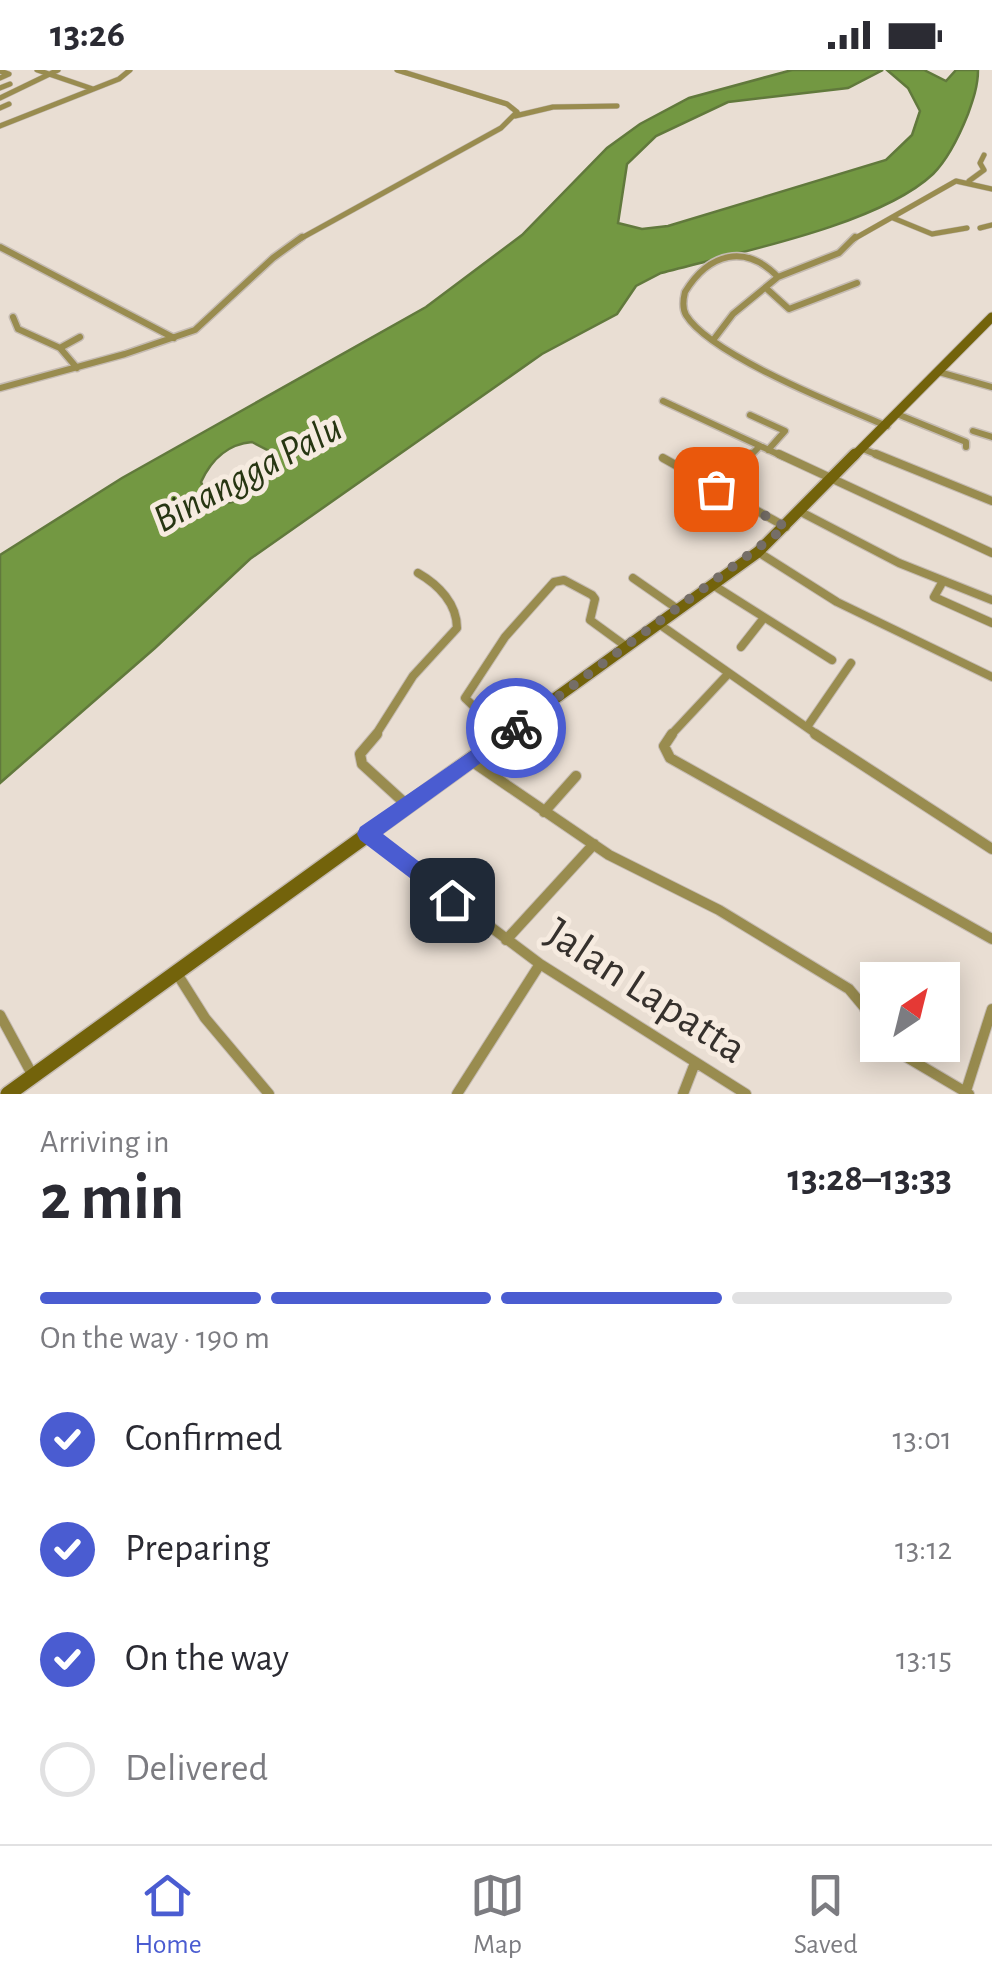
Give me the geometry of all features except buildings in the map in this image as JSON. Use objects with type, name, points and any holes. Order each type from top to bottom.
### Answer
[{"type":"main road","points":[[8,1094],[758,552],[992,316]]},
{"type":"street","points":[[37,70],[92,90]]},
{"type":"street","points":[[0,98],[58,70]]},
{"type":"street","points":[[0,126],[92,90],[130,70]]},
{"type":"street","points":[[397,70],[506,104],[517,109],[515,116]]},
{"type":"street","points":[[0,71],[8,74],[0,78]]},
{"type":"street","points":[[0,88],[10,84]]},
{"type":"street","points":[[0,108],[9,104]]},
{"type":"street","points":[[0,388],[174,338],[206,322],[272,258],[311,230],[444,160],[529,109],[558,104],[617,106]]},
{"type":"street","points":[[0,117],[11,122]]},
{"type":"street","points":[[984,155],[980,163],[984,170]]},
{"type":"street","points":[[969,182],[992,165]]},
{"type":"street","points":[[714,339],[721,323],[778,277],[838,253],[857,236],[952,182],[992,189]]},
{"type":"street","points":[[893,218],[932,234],[966,228]]},
{"type":"street","points":[[980,228],[992,224]]},
{"type":"street","points":[[0,247],[174,338]]},
{"type":"street","points":[[778,277],[756,258],[741,255],[693,278],[686,289],[684,310],[714,339],[886,426]]},
{"type":"street","points":[[767,289],[789,310],[857,282]]},
{"type":"street","points":[[13,318],[18,329],[60,348],[77,368]]},
{"type":"street","points":[[60,348],[80,337]]},
{"type":"street","points":[[939,372],[992,388]]},
{"type":"street","points":[[663,401],[992,552]]},
{"type":"street","points":[[898,414],[966,442],[966,447]]},
{"type":"street","points":[[716,489],[785,431],[750,415]]},
{"type":"street","points":[[974,430],[992,437]]},
{"type":"street","points":[[863,449],[992,500]]},
{"type":"street","points":[[663,458],[786,527]]},
{"type":"street","points":[[801,512],[853,542],[992,600]]},
{"type":"street","points":[[758,552],[837,602],[992,677]]},
{"type":"street","points":[[408,806],[362,764],[360,754],[391,716],[412,676],[457,628],[457,612],[443,600],[434,582],[418,572]]},
{"type":"street","points":[[633,578],[678,610]]},
{"type":"street","points":[[505,736],[465,698],[505,637],[554,582],[564,580],[592,595],[596,599],[590,620],[627,647]]},
{"type":"street","points":[[943,581],[934,597],[992,623]]},
{"type":"street","points":[[713,585],[832,660]]},
{"type":"street","points":[[741,647],[763,619]]},
{"type":"street","points":[[659,624],[992,850]]},
{"type":"street","points":[[807,727],[851,663]]},
{"type":"street","points":[[728,674],[668,738],[664,746],[670,758],[992,939]]},
{"type":"street","points":[[470,760],[637,872],[720,910],[849,989],[860,1002]]},
{"type":"street","points":[[544,812],[576,776]]},
{"type":"street","name":"Jalan Lapatta","points":[[367,834],[540,964],[746,1094]]},
{"type":"street","points":[[506,940],[594,844]]},
{"type":"street","points":[[457,1094],[540,964]]},
{"type":"street","points":[[176,972],[205,1018],[268,1094]]},
{"type":"street","points":[[914,1062],[966,1093],[992,1009]]},
{"type":"street","points":[[0,1015],[33,1076]]},
{"type":"street","points":[[683,1094],[694,1063]]},
{"type":"shaded area","points":[[792,70],[883,70],[848,88],[728,102],[656,136],[627,164],[618,223],[642,229],[668,226],[886,160],[912,135],[920,111],[908,88],[887,70],[924,70],[946,81],[956,70],[978,70],[972,103],[953,146],[933,174],[909,192],[843,222],[661,273],[636,286],[617,314],[542,354],[250,559],[0,783],[0,555],[122,478],[426,307],[522,235],[607,148],[640,124],[689,98]],"holes":[[[252,442],[271,452],[261,479],[252,490],[230,503],[218,502],[201,482],[215,460],[235,446]]]},
{"type":"way so far","points":[[516,728],[736,569],[786,527],[716,489]]},
{"type":"route","points":[[452,900],[367,834],[516,728]]},
{"type":"water label","name":"Binangga Palu","points":[[247,472]]}]
